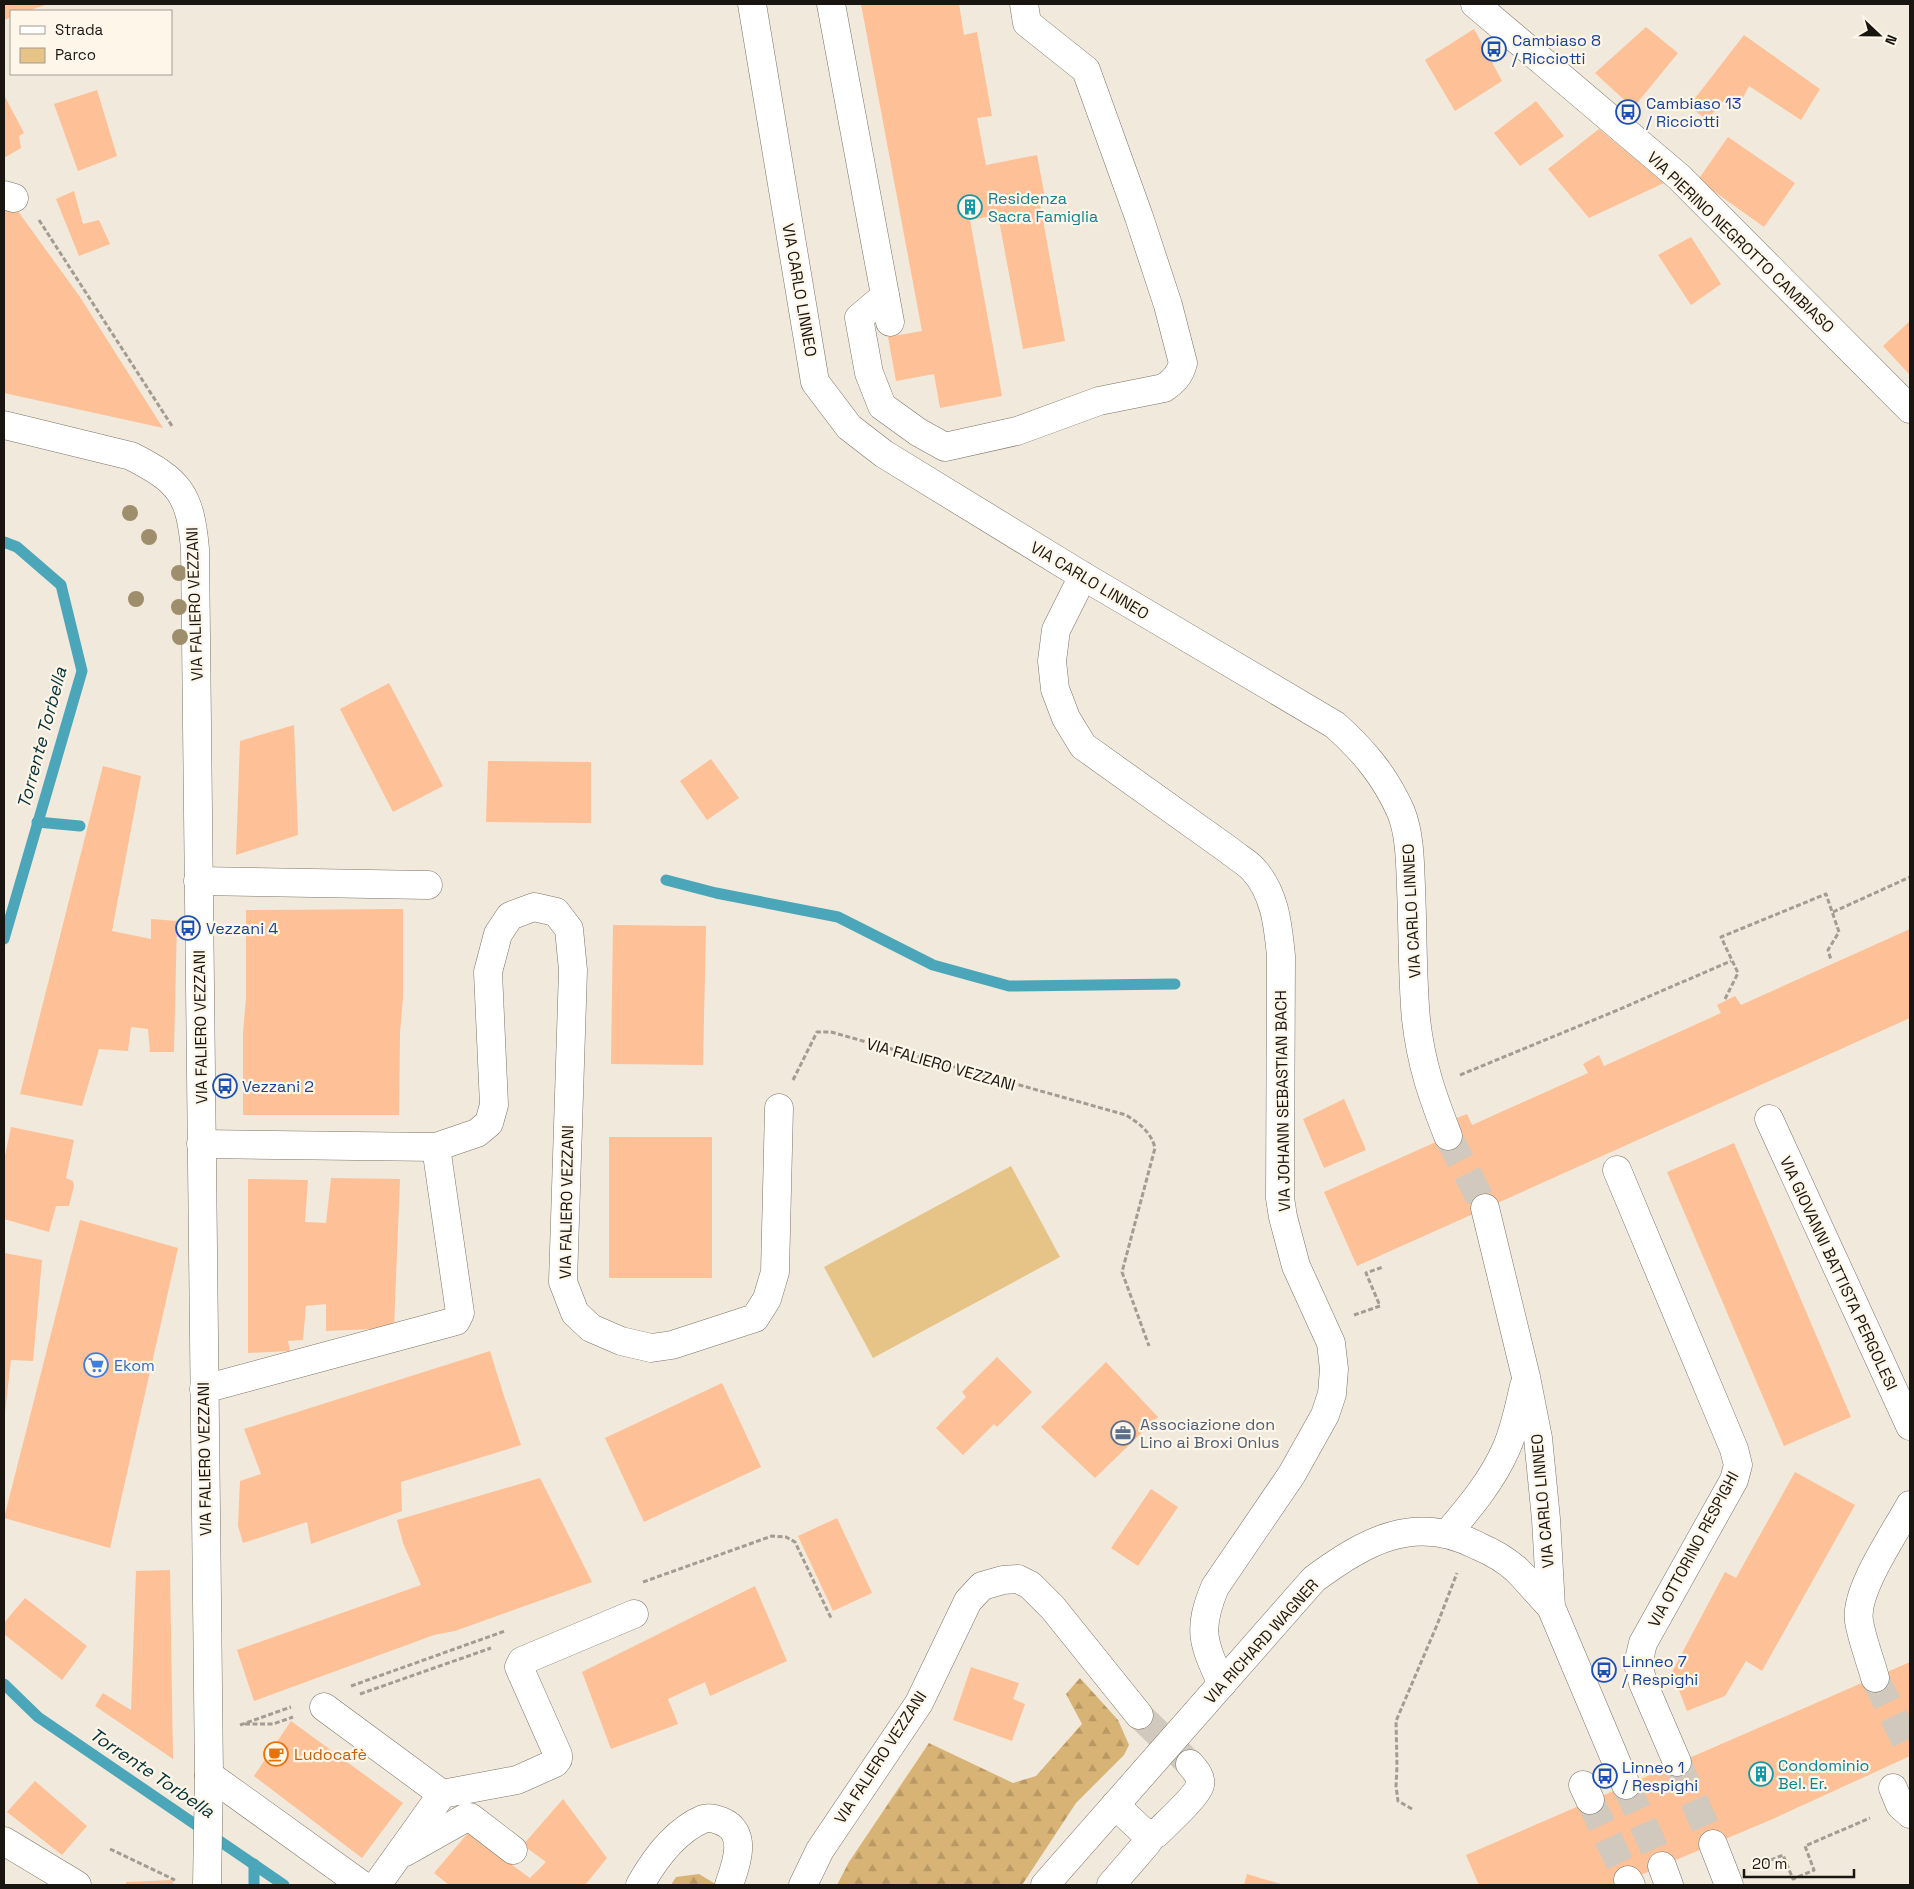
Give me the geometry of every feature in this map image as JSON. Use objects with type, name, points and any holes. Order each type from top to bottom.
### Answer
[{"type":"street","name":"VIA CARLO LINNEO","points":[[752,4],[815,382],[849,427],[884,454],[1083,576],[1335,725],[1361,749],[1385,780],[1401,814],[1410,848],[1416,1018],[1421,1054],[1429,1087],[1448,1136]]},
{"type":"street","points":[[831,4],[890,322]]},
{"type":"street","points":[[885,296],[859,318],[869,373],[882,406],[918,432],[945,448],[1017,431],[1099,401],[1164,388],[1173,382],[1181,372],[1183,363],[1168,304],[1086,70],[1027,23],[1024,4]]},
{"type":"street","name":"VIA PIERINO NEGROTTO CAMBIASO","points":[[1475,4],[1679,177],[1910,410]]},
{"type":"street","name":"VIA FALIERO VEZZANI","points":[[4,425],[131,456],[162,472],[177,486],[188,506],[193,528],[195,549],[204,1389],[208,1785],[207,1885]]},
{"type":"street","name":"VIA JOHANN SEBASTIAN BACH","points":[[1083,576],[1056,630],[1052,661],[1055,689],[1066,718],[1084,746],[1252,868],[1268,891],[1277,921],[1281,956],[1280,1198],[1296,1266],[1332,1344],[1334,1359],[1332,1394],[1325,1415],[1292,1474],[1220,1580],[1207,1606],[1203,1624],[1205,1640],[1210,1659],[1222,1684]]},
{"type":"street","points":[[198,880],[428,885]]},
{"type":"street","name":"VIA FALIERO VEZZANI","points":[[201,1144],[436,1147],[477,1133],[489,1123],[494,1104],[488,972],[498,934],[510,916],[534,907],[556,912],[569,929],[572,950],[563,1282],[575,1313],[591,1328],[621,1341],[651,1348],[672,1345],[755,1318],[767,1299],[775,1272],[780,1108]]},
{"type":"street","name":"VIA GIOVANNI BATTISTA PERGOLESI","points":[[1769,1119],[1910,1426]]},
{"type":"street","points":[[204,1389],[456,1321],[460,1313],[436,1147]]},
{"type":"street","name":"VIA OTTORINO RESPIGHI","points":[[1617,1170],[1734,1449],[1738,1465],[1734,1480],[1643,1643],[1638,1664],[1643,1683],[1677,1762]]},
{"type":"street","name":"VIA CARLO LINNEO","points":[[1485,1208],[1526,1377],[1538,1438],[1546,1519],[1551,1607],[1626,1785]]},
{"type":"street","points":[[1458,1537],[1474,1502],[1506,1449],[1526,1377]]},
{"type":"street","points":[[1875,1678],[1859,1620],[1860,1600],[1869,1579],[1910,1505]]},
{"type":"street","name":"VIA RICHARD WAGNER","points":[[1045,1885],[1314,1579],[1344,1557],[1370,1543],[1397,1534],[1426,1531],[1458,1537],[1492,1552],[1516,1570],[1551,1607]]},
{"type":"street","name":"VIA FALIERO VEZZANI","points":[[803,1885],[820,1850],[918,1703],[968,1601],[982,1586],[1003,1580],[1018,1579],[1030,1585],[1053,1608],[1139,1715]]},
{"type":"street","points":[[377,1885],[442,1794],[517,1780],[558,1759],[558,1755],[519,1667],[522,1660],[634,1614]]},
{"type":"street","points":[[324,1707],[442,1794]]},
{"type":"street","points":[[1149,1836],[1156,1834],[1195,1794],[1200,1785],[1198,1774],[1190,1764]]},
{"type":"street","points":[[208,1785],[362,1885]]},
{"type":"street","points":[[1115,1805],[1149,1836]]},
{"type":"street","points":[[397,1856],[466,1817],[473,1819],[513,1850]]},
{"type":"street","points":[[640,1885],[656,1859],[673,1841],[692,1825],[705,1818],[715,1818],[730,1826],[736,1835],[739,1847],[729,1885]]},
{"type":"street","points":[[1111,1885],[1148,1842],[1149,1836]]},
{"type":"street","points":[[4,1841],[77,1885]]},
{"type":"street","points":[[1712,1844],[1728,1883]]},
{"type":"path","points":[[9,196],[31,211],[42,223],[172,426]]},
{"type":"path","points":[[1833,912],[1910,877]]},
{"type":"path","points":[[1725,999],[1738,973],[1721,937],[1826,894],[1839,932],[1828,950],[1831,960]]},
{"type":"path","points":[[1429,1087],[1613,1012],[1731,961]]},
{"type":"path","points":[[1608,1014],[1613,1012]]},
{"type":"path","name":"VIA FALIERO VEZZANI","points":[[780,1108],[817,1032],[831,1032],[1126,1115],[1138,1122],[1148,1132],[1155,1148],[1122,1272],[1149,1346]]},
{"type":"path","points":[[1323,1326],[1380,1306],[1366,1273],[1384,1267]]},
{"type":"path","points":[[1412,1809],[1398,1801],[1396,1786],[1396,1721],[1437,1625],[1458,1537]]},
{"type":"path","points":[[1728,1883],[1783,1855],[1793,1878],[1814,1870],[1804,1846],[1901,1802]]},
{"type":"path","points":[[110,1849],[178,1881]]},
{"type":"green space","points":[[1011,1166],[1060,1257],[873,1358],[824,1267]]},
{"type":"green space","points":[[1080,1678],[1118,1720],[1129,1745],[1124,1755],[1076,1803],[1022,1885],[837,1885],[849,1862],[929,1743],[1013,1783],[1036,1776],[1082,1724],[1066,1694]]},
{"type":"green space","points":[[699,1874],[717,1885],[671,1885],[676,1877]]},
{"type":"building","points":[[4,4],[48,4],[31,10],[10,10],[10,17],[4,20]]},
{"type":"building","name":"Residenza Sacra Famiglia","points":[[861,4],[959,4],[964,35],[977,32],[992,116],[977,118],[986,165],[1037,155],[1046,203],[1040,204],[1065,341],[1023,349],[998,215],[970,220],[1002,396],[940,408],[934,374],[896,381],[888,337],[922,331]]},
{"type":"building","points":[[1646,27],[1678,53],[1633,108],[1595,73]]},
{"type":"building","points":[[1474,29],[1502,81],[1455,111],[1425,60]]},
{"type":"building","points":[[1744,35],[1820,89],[1801,120],[1749,86],[1740,104],[1727,97],[1707,120],[1689,106]]},
{"type":"building","points":[[97,90],[117,156],[78,171],[54,104]]},
{"type":"building","points":[[4,95],[24,133],[19,136],[21,148],[4,158]]},
{"type":"building","points":[[1536,101],[1564,136],[1520,166],[1494,133]]},
{"type":"building","points":[[1599,129],[1664,183],[1589,218],[1548,169]]},
{"type":"building","points":[[1728,137],[1795,183],[1764,227],[1698,180]]},
{"type":"building","points":[[74,191],[83,224],[99,220],[110,244],[79,256],[56,199]]},
{"type":"building","points":[[4,206],[17,210],[80,297],[163,428],[4,393]]},
{"type":"building","points":[[1691,237],[1721,284],[1691,305],[1658,255]]},
{"type":"building","points":[[1910,321],[1910,375],[1883,346]]},
{"type":"building","points":[[389,683],[443,786],[393,812],[340,709]]},
{"type":"building","points":[[294,725],[298,835],[236,855],[240,741]]},
{"type":"building","points":[[711,759],[739,798],[707,820],[680,781]]},
{"type":"building","points":[[488,761],[591,762],[591,823],[486,822]]},
{"type":"building","points":[[103,766],[141,776],[112,931],[151,939],[151,919],[177,921],[174,1052],[150,1052],[148,1029],[131,1027],[128,1051],[99,1049],[82,1106],[20,1094]]},
{"type":"building","points":[[403,909],[403,997],[400,1033],[399,1115],[243,1115],[246,910]]},
{"type":"building","points":[[613,925],[706,926],[703,1065],[611,1064]]},
{"type":"building","points":[[1910,929],[1910,1018],[1357,1266],[1324,1192],[1456,1133],[1451,1120],[1467,1114],[1472,1125],[1588,1073],[1583,1064],[1599,1055],[1604,1066],[1721,1013],[1717,1005],[1735,996],[1741,1005]]},
{"type":"building","points":[[1344,1099],[1366,1150],[1324,1168],[1303,1119]]},
{"type":"building","points":[[11,1127],[74,1140],[66,1178],[73,1181],[74,1186],[69,1206],[56,1206],[49,1232],[4,1219],[4,1161]]},
{"type":"building","points":[[609,1137],[712,1137],[712,1278],[609,1278]]},
{"type":"building","points":[[1734,1143],[1851,1417],[1784,1446],[1667,1172]]},
{"type":"building","points":[[331,1178],[400,1179],[394,1328],[326,1331],[326,1304],[306,1306],[303,1340],[288,1341],[290,1351],[248,1353],[248,1179],[308,1180],[305,1222],[326,1223]]},
{"type":"building","points":[[80,1220],[178,1248],[110,1548],[4,1518]]},
{"type":"building","points":[[4,1253],[42,1260],[33,1361],[11,1360],[5,1412]]},
{"type":"building","points":[[490,1351],[521,1445],[401,1482],[402,1511],[311,1544],[307,1522],[243,1543],[238,1526],[240,1481],[261,1474],[244,1429]]},
{"type":"building","points":[[997,1357],[1032,1392],[997,1427],[994,1424],[963,1455],[936,1428],[966,1397],[962,1392]]},
{"type":"building","points":[[1106,1362],[1158,1417],[1095,1478],[1041,1427]]},
{"type":"building","points":[[722,1383],[761,1467],[644,1522],[605,1438]]},
{"type":"building","points":[[1795,1472],[1855,1505],[1762,1671],[1746,1661],[1725,1696],[1687,1711],[1672,1672],[1725,1572],[1736,1578]]},
{"type":"building","points":[[540,1478],[592,1582],[455,1631],[434,1635],[254,1701],[237,1650],[421,1585],[403,1543],[397,1520]]},
{"type":"building","points":[[1151,1489],[1178,1507],[1138,1566],[1111,1548]]},
{"type":"building","points":[[837,1518],[872,1593],[833,1611],[798,1536]]},
{"type":"building","points":[[170,1570],[173,1759],[95,1706],[103,1693],[131,1710],[136,1571]]},
{"type":"building","points":[[755,1586],[787,1661],[710,1696],[705,1682],[668,1699],[678,1724],[611,1749],[582,1672]]},
{"type":"building","points":[[25,1598],[87,1646],[62,1680],[4,1634],[4,1623]]},
{"type":"building","name":"Condominio Bel. Er.","points":[[1910,1662],[1910,1756],[1775,1818],[1617,1885],[1479,1885],[1466,1855]]},
{"type":"building","points":[[971,1667],[1019,1683],[1013,1699],[1025,1704],[1012,1741],[953,1720]]},
{"type":"building","points":[[291,1721],[403,1803],[362,1858],[254,1776]]},
{"type":"building","points":[[35,1781],[87,1826],[62,1855],[7,1812]]},
{"type":"building","points":[[563,1799],[607,1858],[585,1885],[449,1885],[434,1873],[468,1833],[530,1878],[546,1862],[523,1845]]},
{"type":"building","points":[[1247,1874],[1284,1885],[1244,1885]]},
{"type":"building","points":[[173,1880],[173,1885],[126,1885],[126,1882]]},
{"type":"waterway","name":"Torrente Torbella","points":[[4,542],[17,547],[61,585],[82,671],[4,939]]},
{"type":"waterway","points":[[37,822],[80,826]]},
{"type":"waterway","points":[[666,880],[716,893],[838,917],[933,965],[1009,986],[1175,984]]},
{"type":"waterway","name":"Torrente Torbella","points":[[4,1684],[38,1717],[284,1885]]},
{"type":"waterway","points":[[254,1864],[254,1885]]},
{"type":"tunnel","points":[[1448,1136],[1485,1208]]},
{"type":"tunnel","points":[[1875,1678],[1910,1750]]},
{"type":"tunnel","points":[[1139,1715],[1190,1764]]},
{"type":"tunnel","points":[[1677,1762],[1713,1844]]},
{"type":"tunnel","points":[[1626,1785],[1662,1866]]},
{"type":"tunnel","points":[[1590,1800],[1628,1880]]},
{"type":"place","name":"Cambiaso 8 / Ricciotti","points":[[1494,49]]},
{"type":"place","name":"Cambiaso 13 / Ricciotti","points":[[1628,112]]},
{"type":"place","name":"Residenza Sacra Famiglia","points":[[970,207]]},
{"type":"place","name":"Vezzani 4","points":[[188,928]]},
{"type":"place","name":"Vezzani 2","points":[[225,1086]]},
{"type":"place","name":"Ekom","points":[[96,1365]]},
{"type":"place","name":"Associazione don Lino ai Broxi Onlus","points":[[1123,1433]]},
{"type":"place","name":"Linneo 7 / Respighi","points":[[1604,1670]]},
{"type":"place","name":"Ludocafè","points":[[276,1754]]},
{"type":"place","name":"Condominio Bel. Er.","points":[[1761,1774]]},
{"type":"place","name":"Linneo 1 / Respighi","points":[[1605,1776]]}]
